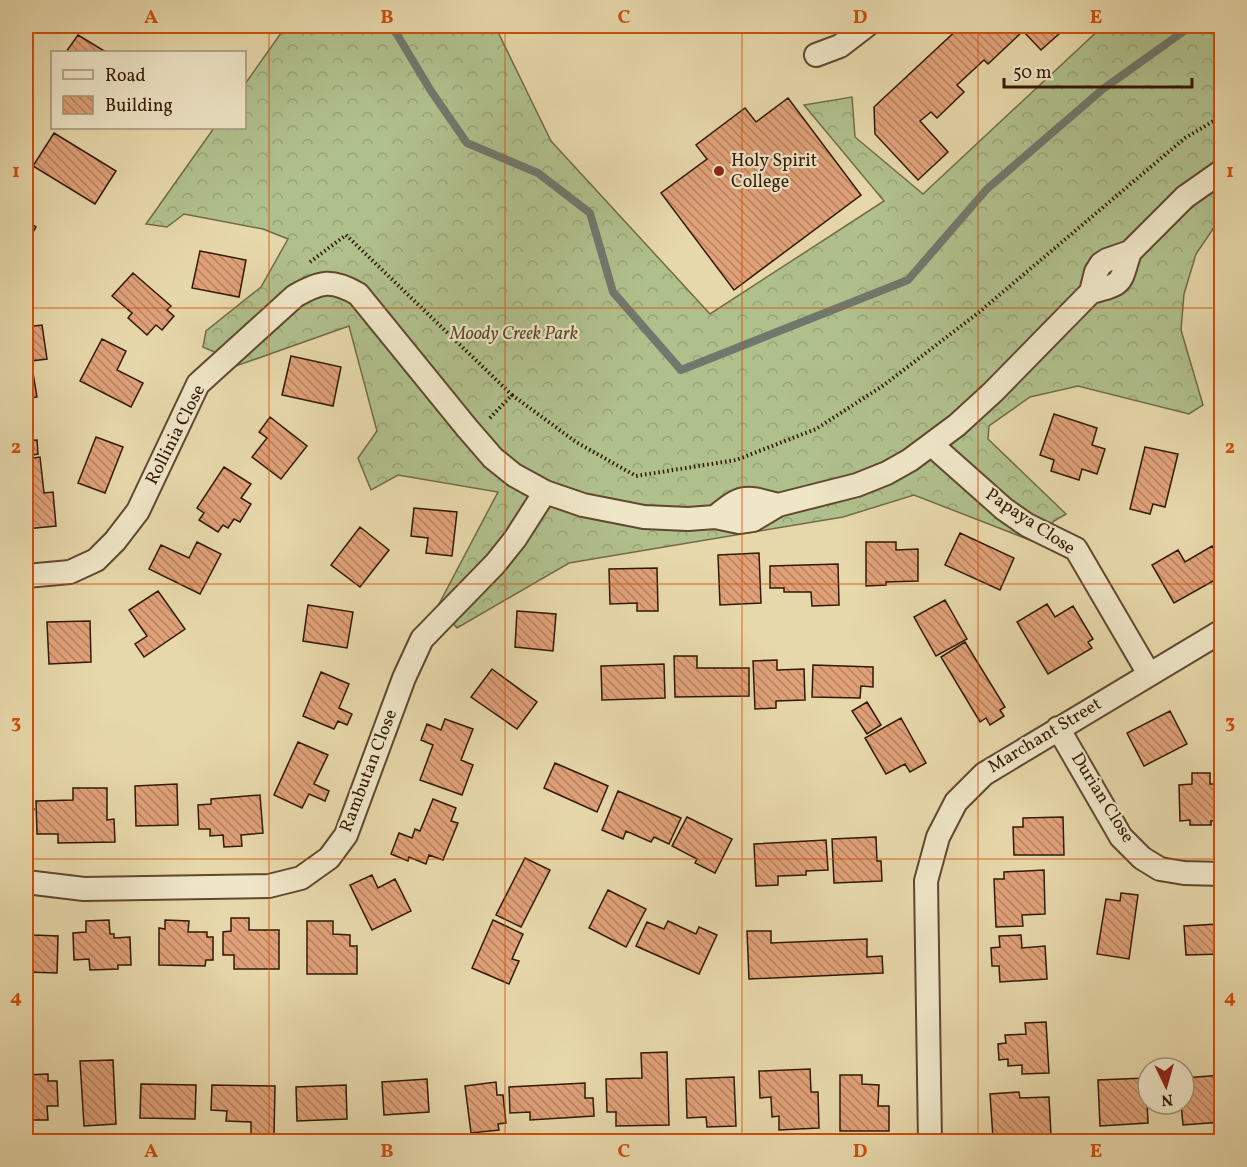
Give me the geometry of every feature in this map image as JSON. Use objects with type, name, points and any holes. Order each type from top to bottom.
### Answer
[{"type":"street","points":[[816,55],[840,46],[866,26]]},
{"type":"street","points":[[474,436],[493,458],[514,475],[545,492],[583,505],[644,517],[688,519],[716,517],[746,522],[778,505],[837,491],[887,473],[932,445],[993,392],[1091,292],[1096,272],[1101,264],[1130,252],[1185,197],[1221,171]]},
{"type":"street","name":"Rollinia Close","points":[[26,576],[70,572],[96,560],[115,541],[138,511],[198,384],[257,328],[295,296],[313,286],[328,282],[345,286],[358,294],[474,436]]},
{"type":"street","name":"Papaya Close","points":[[932,445],[1004,509],[1027,525],[1076,549],[1149,674]]},
{"type":"street","name":"Rambutan Close","points":[[26,882],[84,889],[269,886],[301,878],[328,858],[346,835],[404,678],[422,639],[495,564],[515,539],[545,492]]},
{"type":"street","name":"Marchant Street","points":[[930,1142],[926,881],[938,837],[956,802],[984,774],[1221,631]]},
{"type":"street","name":"Durian Close","points":[[1058,728],[1122,837],[1143,858],[1160,869],[1184,873],[1221,874]]},
{"type":"path","points":[[345,235],[512,395],[576,442],[636,476],[736,460],[816,429],[884,385],[968,320],[1185,138],[1221,116]]},
{"type":"path","points":[[474,436],[512,395]]},
{"type":"green space","name":"Moody Creek Park","points":[[286,26],[495,26],[551,141],[710,314],[884,201],[804,105],[852,97],[855,137],[923,194],[1103,26],[1221,26],[1221,217],[1196,254],[1184,294],[1181,330],[1203,405],[1189,414],[1078,386],[1030,397],[989,426],[988,439],[1066,514],[1054,521],[1035,542],[914,495],[843,517],[569,563],[457,628],[438,606],[498,492],[398,475],[371,490],[358,458],[377,431],[349,326],[236,366],[228,358],[203,347],[206,331],[261,287],[288,239],[263,229],[184,214],[167,227],[146,224],[213,129],[246,129],[246,83]]},
{"type":"building","points":[[961,26],[1068,26],[1041,50],[1023,31],[988,64],[984,60],[957,85],[964,92],[937,118],[931,112],[920,121],[948,152],[918,180],[875,134],[874,107]]},
{"type":"building","points":[[78,35],[104,51],[67,51]]},
{"type":"building","points":[[788,98],[861,195],[734,290],[661,193],[707,159],[696,145],[745,108],[756,122]]},
{"type":"building","points":[[54,133],[116,171],[95,204],[33,166]]},
{"type":"building","points":[[26,220],[36,227],[26,244]]},
{"type":"building","points":[[200,251],[246,260],[239,297],[192,288]]},
{"type":"building","points":[[133,273],[171,306],[167,310],[174,316],[162,330],[156,325],[147,335],[128,318],[132,313],[112,296]]},
{"type":"building","points":[[42,325],[47,359],[31,361],[37,397],[26,399],[26,327]]},
{"type":"building","points":[[102,339],[126,351],[117,370],[143,383],[131,407],[80,381]]},
{"type":"building","points":[[291,356],[341,367],[333,406],[282,395]]},
{"type":"building","points":[[1054,414],[1097,428],[1092,445],[1105,449],[1097,474],[1082,469],[1079,480],[1051,471],[1054,460],[1040,455]]},
{"type":"building","points":[[270,417],[307,446],[281,479],[252,457],[267,438],[259,432]]},
{"type":"building","points":[[96,437],[123,447],[105,493],[78,483]]},
{"type":"building","points":[[37,440],[38,454],[26,456],[26,441]]},
{"type":"building","points":[[1145,447],[1178,454],[1165,507],[1153,504],[1150,514],[1130,509]]},
{"type":"building","points":[[40,457],[44,493],[53,492],[56,526],[26,529],[26,459]]},
{"type":"building","points":[[224,467],[251,484],[241,498],[251,504],[240,522],[234,519],[228,528],[223,525],[218,532],[199,520],[204,513],[197,508]]},
{"type":"building","points":[[414,508],[457,512],[452,556],[426,553],[428,538],[411,536]]},
{"type":"building","points":[[360,527],[389,550],[360,587],[331,565]]},
{"type":"building","points":[[960,533],[1014,558],[1000,590],[945,565]]},
{"type":"building","points":[[197,542],[221,554],[200,594],[149,569],[161,545],[189,558]]},
{"type":"building","points":[[866,542],[896,542],[896,550],[918,549],[918,581],[886,582],[886,585],[866,586]]},
{"type":"building","points":[[1212,546],[1222,562],[1222,576],[1174,603],[1152,565],[1178,550],[1185,562]]},
{"type":"building","points":[[759,553],[761,603],[720,605],[718,555]]},
{"type":"building","points":[[838,564],[839,605],[812,606],[811,592],[784,592],[784,588],[770,588],[770,566]]},
{"type":"building","points":[[657,568],[658,611],[637,611],[637,603],[610,604],[609,569]]},
{"type":"building","points":[[158,591],[185,629],[144,657],[135,644],[147,636],[129,610]]},
{"type":"building","points":[[945,600],[967,639],[936,656],[914,617]]},
{"type":"building","points":[[1047,604],[1055,617],[1073,606],[1093,639],[1088,642],[1092,648],[1048,674],[1017,622]]},
{"type":"building","points":[[308,605],[353,612],[347,648],[303,641]]},
{"type":"building","points":[[517,611],[556,614],[553,651],[515,647]]},
{"type":"building","points":[[26,620],[30,620],[30,652],[26,652]]},
{"type":"building","points":[[90,621],[91,662],[49,664],[47,622]]},
{"type":"building","points":[[965,642],[1005,707],[1000,710],[1004,716],[990,725],[986,718],[980,722],[941,657]]},
{"type":"building","points":[[674,656],[697,656],[697,668],[749,668],[749,696],[675,697]]},
{"type":"building","points":[[777,660],[777,670],[804,669],[805,700],[776,701],[776,708],[755,709],[753,661]]},
{"type":"building","points":[[664,664],[665,698],[602,700],[601,666]]},
{"type":"building","points":[[813,665],[873,667],[873,687],[861,686],[860,698],[812,697]]},
{"type":"building","points":[[492,669],[537,702],[517,729],[471,697]]},
{"type":"building","points":[[321,672],[349,684],[339,708],[352,714],[347,725],[338,721],[334,729],[303,716]]},
{"type":"building","points":[[867,702],[881,725],[867,734],[852,711]]},
{"type":"building","points":[[1170,711],[1187,744],[1144,766],[1127,733]]},
{"type":"building","points":[[901,718],[926,763],[910,772],[905,764],[886,774],[865,738]]},
{"type":"building","points":[[445,719],[473,729],[461,760],[473,765],[462,795],[420,780],[433,745],[421,740],[427,724],[441,730]]},
{"type":"building","points":[[298,742],[328,755],[314,784],[329,791],[325,801],[309,794],[302,808],[274,795]]},
{"type":"building","points":[[555,763],[608,786],[597,812],[544,788]]},
{"type":"building","points":[[1192,773],[1210,773],[1210,784],[1222,784],[1222,820],[1211,821],[1211,825],[1190,825],[1190,820],[1180,821],[1179,785],[1192,784]]},
{"type":"building","points":[[177,784],[178,825],[136,826],[135,786]]},
{"type":"building","points":[[73,788],[107,788],[107,820],[114,819],[115,842],[58,843],[58,834],[37,834],[36,801],[73,800]]},
{"type":"building","points":[[618,791],[681,818],[669,844],[654,837],[651,842],[626,831],[623,839],[602,830]]},
{"type":"building","points":[[260,795],[263,833],[241,835],[242,846],[224,847],[223,835],[210,836],[210,829],[199,829],[198,805],[211,804],[211,799]]},
{"type":"building","points":[[433,799],[456,808],[451,821],[458,823],[443,860],[429,855],[426,864],[409,857],[408,861],[391,854],[399,833],[412,838],[415,829],[420,831]]},
{"type":"building","points":[[26,806],[34,809],[26,832]]},
{"type":"building","points":[[687,817],[732,839],[715,873],[695,863],[697,859],[672,846]]},
{"type":"building","points":[[1063,817],[1064,855],[1014,855],[1013,827],[1023,827],[1023,818]]},
{"type":"building","points":[[876,837],[877,861],[881,861],[882,881],[834,883],[832,839]]},
{"type":"building","points":[[826,840],[828,870],[806,871],[806,875],[778,876],[778,885],[756,886],[754,844]]},
{"type":"building","points":[[525,858],[550,870],[521,927],[496,915]]},
{"type":"building","points":[[1044,870],[1045,914],[1022,915],[1023,926],[996,927],[994,879],[1004,879],[1004,872]]},
{"type":"building","points":[[372,875],[378,888],[395,879],[411,911],[372,930],[350,885]]},
{"type":"building","points":[[608,890],[646,909],[626,947],[589,928]]},
{"type":"building","points":[[1121,893],[1138,895],[1129,959],[1097,954],[1106,899],[1120,901]]},
{"type":"building","points":[[1222,915],[1222,954],[1186,955],[1184,926],[1218,924],[1217,916]]},
{"type":"building","points":[[231,918],[249,918],[249,930],[279,930],[279,969],[234,969],[234,955],[223,955],[223,932],[231,931]]},
{"type":"building","points":[[109,920],[110,934],[114,934],[114,938],[130,937],[131,965],[118,965],[118,969],[90,970],[89,959],[74,960],[73,933],[86,932],[86,921]]},
{"type":"building","points":[[165,920],[189,921],[188,932],[207,932],[207,937],[213,937],[213,960],[206,960],[205,966],[159,965],[159,928],[165,929]]},
{"type":"building","points":[[493,920],[523,934],[512,959],[519,961],[509,984],[472,968]]},
{"type":"building","points":[[307,921],[333,921],[333,934],[350,935],[350,946],[357,946],[357,974],[307,974]]},
{"type":"building","points":[[668,921],[696,934],[699,927],[717,935],[699,974],[636,946],[647,922],[664,929]]},
{"type":"building","points":[[26,922],[33,922],[33,935],[58,936],[57,973],[26,972]]},
{"type":"building","points":[[747,931],[771,931],[771,943],[867,939],[867,957],[882,956],[883,973],[749,979]]},
{"type":"building","points":[[1021,935],[1022,948],[1045,946],[1047,979],[1000,982],[999,966],[992,966],[991,948],[1000,947],[999,936]]},
{"type":"building","points":[[1046,1022],[1049,1073],[1022,1074],[1022,1065],[1008,1066],[1008,1059],[999,1060],[998,1044],[1006,1043],[1005,1035],[1026,1034],[1025,1023]]},
{"type":"building","points":[[667,1052],[669,1125],[616,1126],[616,1112],[607,1112],[606,1079],[642,1078],[641,1053]]},
{"type":"building","points":[[113,1060],[116,1124],[84,1126],[80,1061]]},
{"type":"building","points":[[810,1069],[811,1092],[818,1092],[819,1128],[779,1130],[779,1116],[772,1117],[771,1097],[760,1098],[759,1071]]},
{"type":"building","points":[[48,1074],[48,1081],[57,1081],[58,1106],[47,1106],[48,1120],[26,1120],[26,1075]]},
{"type":"building","points":[[840,1075],[862,1075],[862,1084],[879,1085],[878,1106],[889,1106],[889,1131],[840,1131]]},
{"type":"building","points":[[1222,1075],[1222,1122],[1183,1125],[1182,1116],[1196,1116],[1196,1077]]},
{"type":"building","points":[[734,1077],[736,1126],[707,1127],[706,1117],[687,1118],[686,1079]]},
{"type":"building","points":[[1136,1078],[1136,1116],[1148,1116],[1148,1123],[1100,1126],[1098,1080]]},
{"type":"building","points":[[427,1079],[429,1112],[384,1115],[382,1082]]},
{"type":"building","points":[[496,1082],[497,1095],[503,1095],[506,1123],[498,1124],[499,1130],[471,1133],[465,1086]]},
{"type":"building","points":[[585,1083],[585,1098],[593,1098],[594,1116],[530,1120],[530,1112],[510,1113],[509,1087]]},
{"type":"building","points":[[141,1084],[196,1085],[195,1119],[140,1118]]},
{"type":"building","points":[[212,1085],[275,1086],[274,1135],[251,1135],[251,1122],[226,1121],[227,1111],[211,1110]]},
{"type":"building","points":[[346,1085],[347,1119],[297,1121],[296,1087]]},
{"type":"building","points":[[1019,1092],[1020,1098],[1049,1097],[1051,1135],[993,1138],[990,1094]]},
{"type":"waterway","points":[[392,26],[431,91],[467,143],[538,173],[590,213],[613,292],[681,370],[908,280],[987,189],[1103,89],[1191,26]]},
{"type":"place","name":"Holy Spirit College","points":[[719,171]]}]
